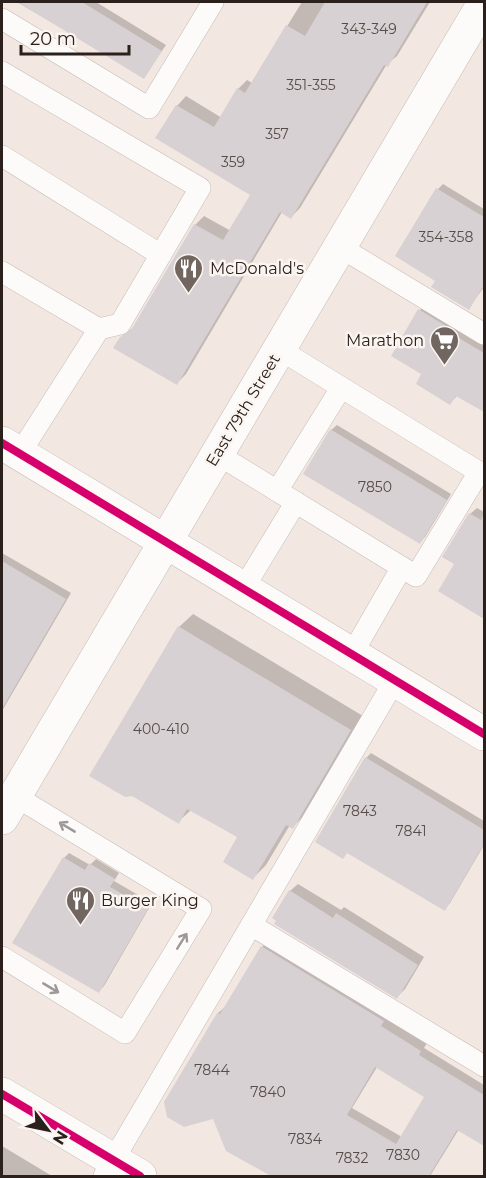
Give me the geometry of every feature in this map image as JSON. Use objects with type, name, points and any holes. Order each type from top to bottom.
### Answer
[{"type":"main road","name":"East 79th Street","points":[[8,807],[484,3]]},
{"type":"main road","points":[[10,448],[484,734]]},
{"type":"main road","points":[[2,1094],[119,1171]]},
{"type":"lane","points":[[2,19],[149,108],[213,2]]},
{"type":"lane","points":[[2,72],[200,188],[120,324],[99,329],[10,448]]},
{"type":"lane","points":[[2,156],[161,255]]},
{"type":"lane","points":[[340,247],[484,334]]},
{"type":"lane","points":[[2,272],[99,329]]},
{"type":"lane","points":[[217,454],[416,576],[479,472],[279,349]]},
{"type":"lane","points":[[277,491],[341,388]]},
{"type":"lane","points":[[243,589],[296,502]]},
{"type":"lane","points":[[352,654],[402,567]]},
{"type":"lane","points":[[119,1171],[251,925],[395,680]]},
{"type":"lane","points":[[2,957],[125,1033],[201,909],[8,807]]},
{"type":"lane","points":[[251,925],[484,1066]]},
{"type":"building","points":[[18,2],[82,2],[162,51],[144,79]]},
{"type":"building","points":[[325,2],[427,2],[388,67],[384,65],[291,219],[280,212],[177,385],[113,348],[120,337],[131,330],[194,224],[223,240],[250,195],[155,138],[176,105],[214,127],[237,88],[245,93],[286,25],[305,36]]},
{"type":"building","points":[[436,188],[484,217],[484,285],[469,310],[431,287],[435,281],[395,256]]},
{"type":"building","name":"Marathon","points":[[418,309],[456,332],[454,335],[484,353],[484,412],[456,396],[450,405],[416,384],[421,374],[391,356]]},
{"type":"building","points":[[330,429],[447,500],[420,544],[303,474]]},
{"type":"building","points":[[469,513],[481,520],[484,513],[484,619],[438,591],[454,564],[442,557]]},
{"type":"building","points":[[2,561],[66,599],[2,709]]},
{"type":"building","points":[[178,626],[351,730],[293,829],[286,825],[253,880],[223,862],[237,837],[187,809],[179,824],[132,796],[125,797],[89,776]]},
{"type":"building","points":[[365,757],[484,830],[484,844],[445,911],[347,853],[343,859],[315,842]]},
{"type":"building","name":"Burger King","points":[[63,857],[85,870],[89,863],[115,879],[110,887],[148,909],[99,993],[12,943]]},
{"type":"building","points":[[289,890],[333,918],[336,913],[418,965],[397,999],[274,924],[276,921],[272,918]]},
{"type":"building","points":[[261,946],[384,1021],[381,1026],[421,1051],[419,1055],[484,1095],[484,1146],[457,1130],[429,1176],[271,1176],[226,1151],[213,1119],[184,1127],[167,1117],[164,1102],[217,1013],[220,1014]],"holes":[[[375,1067],[424,1097],[396,1144],[347,1115]]]},
{"type":"cycle path","points":[[2,443],[484,734]]},
{"type":"cycle path","points":[[2,1094],[140,1176]]},
{"type":"place","name":"McDonald's","points":[[189,294]]},
{"type":"place","name":"Marathon","points":[[445,366]]},
{"type":"place","name":"Burger King","points":[[80,926]]}]
